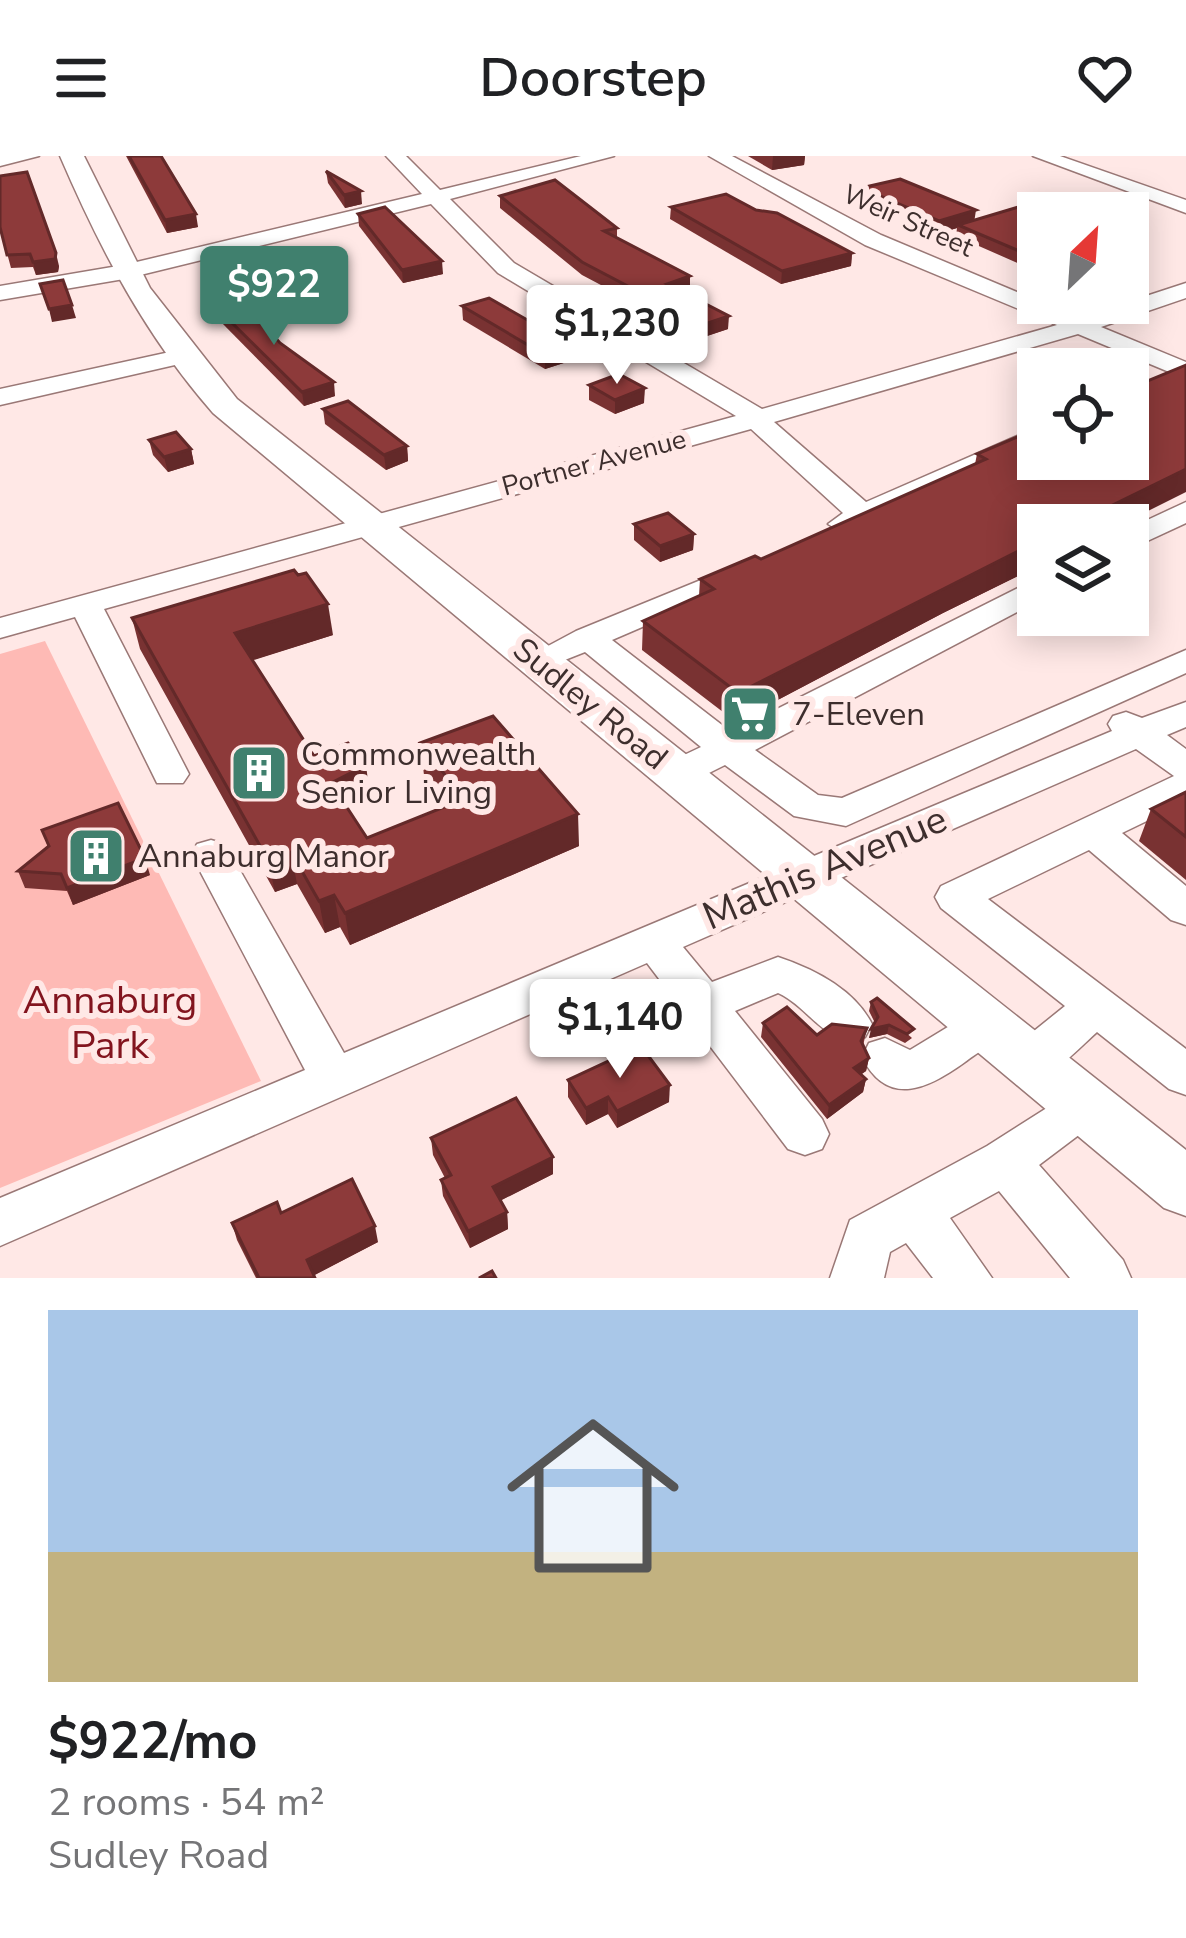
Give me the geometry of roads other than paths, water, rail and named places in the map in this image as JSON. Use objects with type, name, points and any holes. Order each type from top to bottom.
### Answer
[{"type":"main road","name":"Sudley Road","points":[[72,156],[124,272],[178,358],[225,406],[1186,1188]]},
{"type":"street","points":[[0,160],[30,156]]},
{"type":"street","points":[[395,156],[487,252],[531,286],[758,418],[767,434],[860,512]]},
{"type":"street","points":[[0,293],[124,272],[605,156]]},
{"type":"street","name":"Weir Street","points":[[718,156],[828,219],[1186,371]]},
{"type":"street","points":[[1042,156],[1186,207]]},
{"type":"street","name":"Portner Avenue","points":[[0,628],[1081,328],[1186,290]]},
{"type":"street","points":[[0,397],[178,358]]},
{"type":"street","points":[[1149,387],[1186,371]]},
{"type":"street","points":[[824,537],[860,512],[1017,444]]},
{"type":"street","points":[[1149,530],[1186,511]]},
{"type":"street","points":[[537,661],[781,555]]},
{"type":"street","points":[[676,774],[1017,599]]},
{"type":"street","points":[[85,604],[170,774]]},
{"type":"street","points":[[588,638],[808,807],[846,812],[1186,660]]},
{"type":"street","points":[[1093,701],[1186,767]]},
{"type":"street","name":"Mathis Avenue","points":[[0,1222],[1186,712]]},
{"type":"street","points":[[1186,786],[956,897],[1186,1075]]},
{"type":"street","points":[[1094,831],[1186,908]]},
{"type":"street","points":[[211,854],[334,1078]]},
{"type":"street","points":[[654,941],[805,1134]]},
{"type":"street","points":[[704,1005],[778,974],[808,987],[849,1024]]},
{"type":"street","points":[[1030,1061],[1097,1006]]},
{"type":"street","points":[[886,1057],[902,1071],[916,1072],[984,1023]]},
{"type":"street","points":[[856,1278],[868,1238],[1004,1162],[1083,1105]]},
{"type":"street","points":[[1004,1162],[1104,1278]]},
{"type":"street","points":[[913,1211],[965,1278]]},
{"type":"place","name":"7-Eleven","points":[[750,714]]},
{"type":"place","name":"Commonwealth Senior Living","points":[[259,773]]},
{"type":"place","name":"Annaburg Manor","points":[[96,856]]},
{"type":"park label","name":"Annaburg Park","points":[[110,1022]]}]
